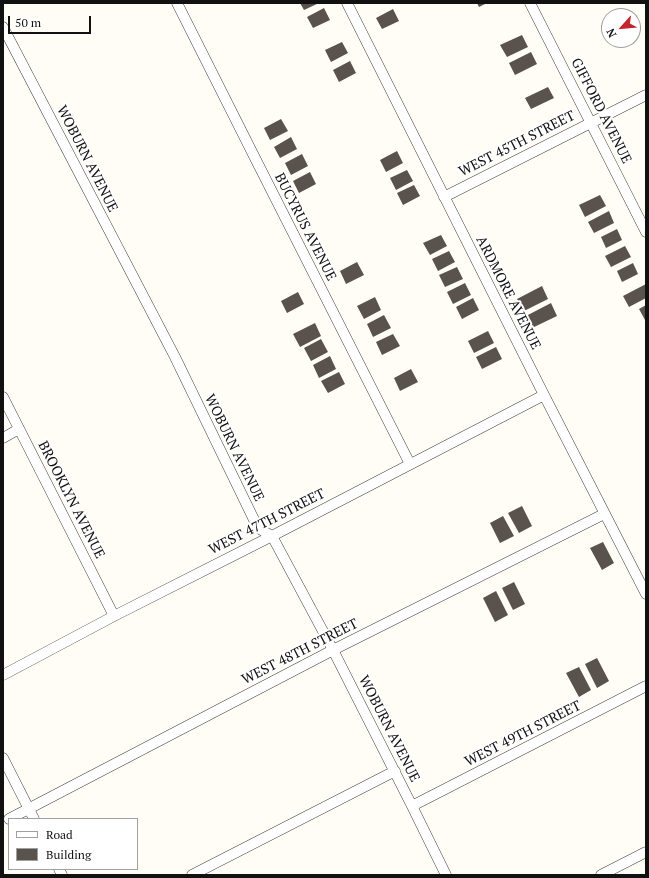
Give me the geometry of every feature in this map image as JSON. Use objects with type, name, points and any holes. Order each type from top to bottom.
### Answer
[{"type":"street","name":"BUCYRUS AVENUE","points":[[178,3],[410,464]]},
{"type":"street","name":"ARDMORE AVENUE","points":[[347,3],[604,514],[646,594]]},
{"type":"street","name":"GIFFORD AVENUE","points":[[530,3],[646,232]]},
{"type":"street","name":"WOBURN AVENUE","points":[[3,27],[175,357],[258,528],[272,536],[333,650],[446,875]]},
{"type":"street","name":"WEST 45TH STREET","points":[[444,197],[646,95]]},
{"type":"street","name":"WEST 47TH STREET","points":[[3,676],[114,616],[544,395]]},
{"type":"street","name":"BROOKLYN AVENUE","points":[[3,397],[114,616]]},
{"type":"street","points":[[3,438],[20,429]]},
{"type":"street","name":"WEST 48TH STREET","points":[[11,818],[333,650],[604,514]]},
{"type":"street","name":"WEST 49TH STREET","points":[[412,806],[646,686]]},
{"type":"street","points":[[3,758],[34,818]]},
{"type":"street","points":[[192,875],[395,771]]},
{"type":"street","points":[[601,875],[646,852]]},
{"type":"building","points":[[300,3],[319,3],[304,10]]},
{"type":"building","points":[[477,3],[487,3],[479,7]]},
{"type":"building","points":[[324,8],[330,20],[313,28],[307,17]]},
{"type":"building","points":[[393,9],[399,21],[382,29],[376,18]]},
{"type":"building","points":[[522,35],[528,47],[507,57],[500,45]]},
{"type":"building","points":[[342,42],[348,53],[331,62],[325,50]]},
{"type":"building","points":[[531,52],[537,64],[515,75],[509,63]]},
{"type":"building","points":[[350,61],[356,73],[339,82],[333,70]]},
{"type":"building","points":[[548,87],[554,98],[531,109],[525,98]]},
{"type":"building","points":[[281,119],[288,131],[270,140],[264,128]]},
{"type":"building","points":[[291,137],[297,149],[280,158],[274,147]]},
{"type":"building","points":[[397,151],[403,163],[386,172],[380,160]]},
{"type":"building","points":[[302,154],[308,166],[291,175],[285,163]]},
{"type":"building","points":[[407,170],[413,181],[396,190],[390,178]]},
{"type":"building","points":[[310,172],[316,184],[299,193],[293,181]]},
{"type":"building","points":[[414,185],[420,196],[403,205],[397,193]]},
{"type":"building","points":[[600,195],[606,206],[585,217],[579,205]]},
{"type":"building","points":[[609,211],[614,223],[594,233],[588,222]]},
{"type":"building","points":[[617,229],[622,240],[606,248],[601,237]]},
{"type":"building","points":[[441,235],[447,246],[430,255],[423,243]]},
{"type":"building","points":[[625,246],[631,257],[611,267],[605,256]]},
{"type":"building","points":[[449,251],[455,262],[438,271],[432,259]]},
{"type":"building","points":[[357,262],[364,275],[346,284],[340,271]]},
{"type":"building","points":[[633,263],[638,274],[622,282],[617,271]]},
{"type":"building","points":[[457,267],[463,279],[445,287],[439,275]]},
{"type":"building","points":[[465,283],[471,295],[453,304],[447,292]]},
{"type":"building","points":[[646,284],[646,298],[629,307],[623,296]]},
{"type":"building","points":[[542,286],[548,299],[524,311],[517,299]]},
{"type":"building","points":[[298,292],[304,304],[287,313],[281,301]]},
{"type":"building","points":[[375,297],[381,310],[364,319],[357,306]]},
{"type":"building","points":[[473,298],[479,310],[462,319],[456,307]]},
{"type":"building","points":[[551,303],[557,316],[532,328],[526,316]]},
{"type":"building","points":[[646,305],[646,319],[645,320],[639,309]]},
{"type":"building","points":[[384,315],[391,328],[373,337],[367,324]]},
{"type":"building","points":[[315,323],[321,336],[300,347],[293,334]]},
{"type":"building","points":[[488,331],[494,343],[474,353],[468,341]]},
{"type":"building","points":[[393,334],[400,346],[382,355],[376,342]]},
{"type":"building","points":[[321,339],[328,352],[311,361],[304,348]]},
{"type":"building","points":[[496,347],[502,359],[482,369],[476,357]]},
{"type":"building","points":[[330,356],[336,369],[319,378],[313,365]]},
{"type":"building","points":[[411,369],[418,382],[400,391],[394,378]]},
{"type":"building","points":[[339,372],[345,384],[328,393],[321,381]]},
{"type":"building","points":[[522,506],[532,526],[519,533],[508,513]]},
{"type":"building","points":[[503,516],[514,536],[500,543],[490,523]]},
{"type":"building","points":[[603,542],[614,563],[602,570],[590,548]]},
{"type":"building","points":[[514,582],[525,604],[513,610],[502,588]]},
{"type":"building","points":[[496,591],[508,615],[495,622],[483,598]]},
{"type":"building","points":[[597,658],[609,681],[597,688],[585,664]]},
{"type":"building","points":[[579,667],[591,690],[579,697],[566,673]]}]
